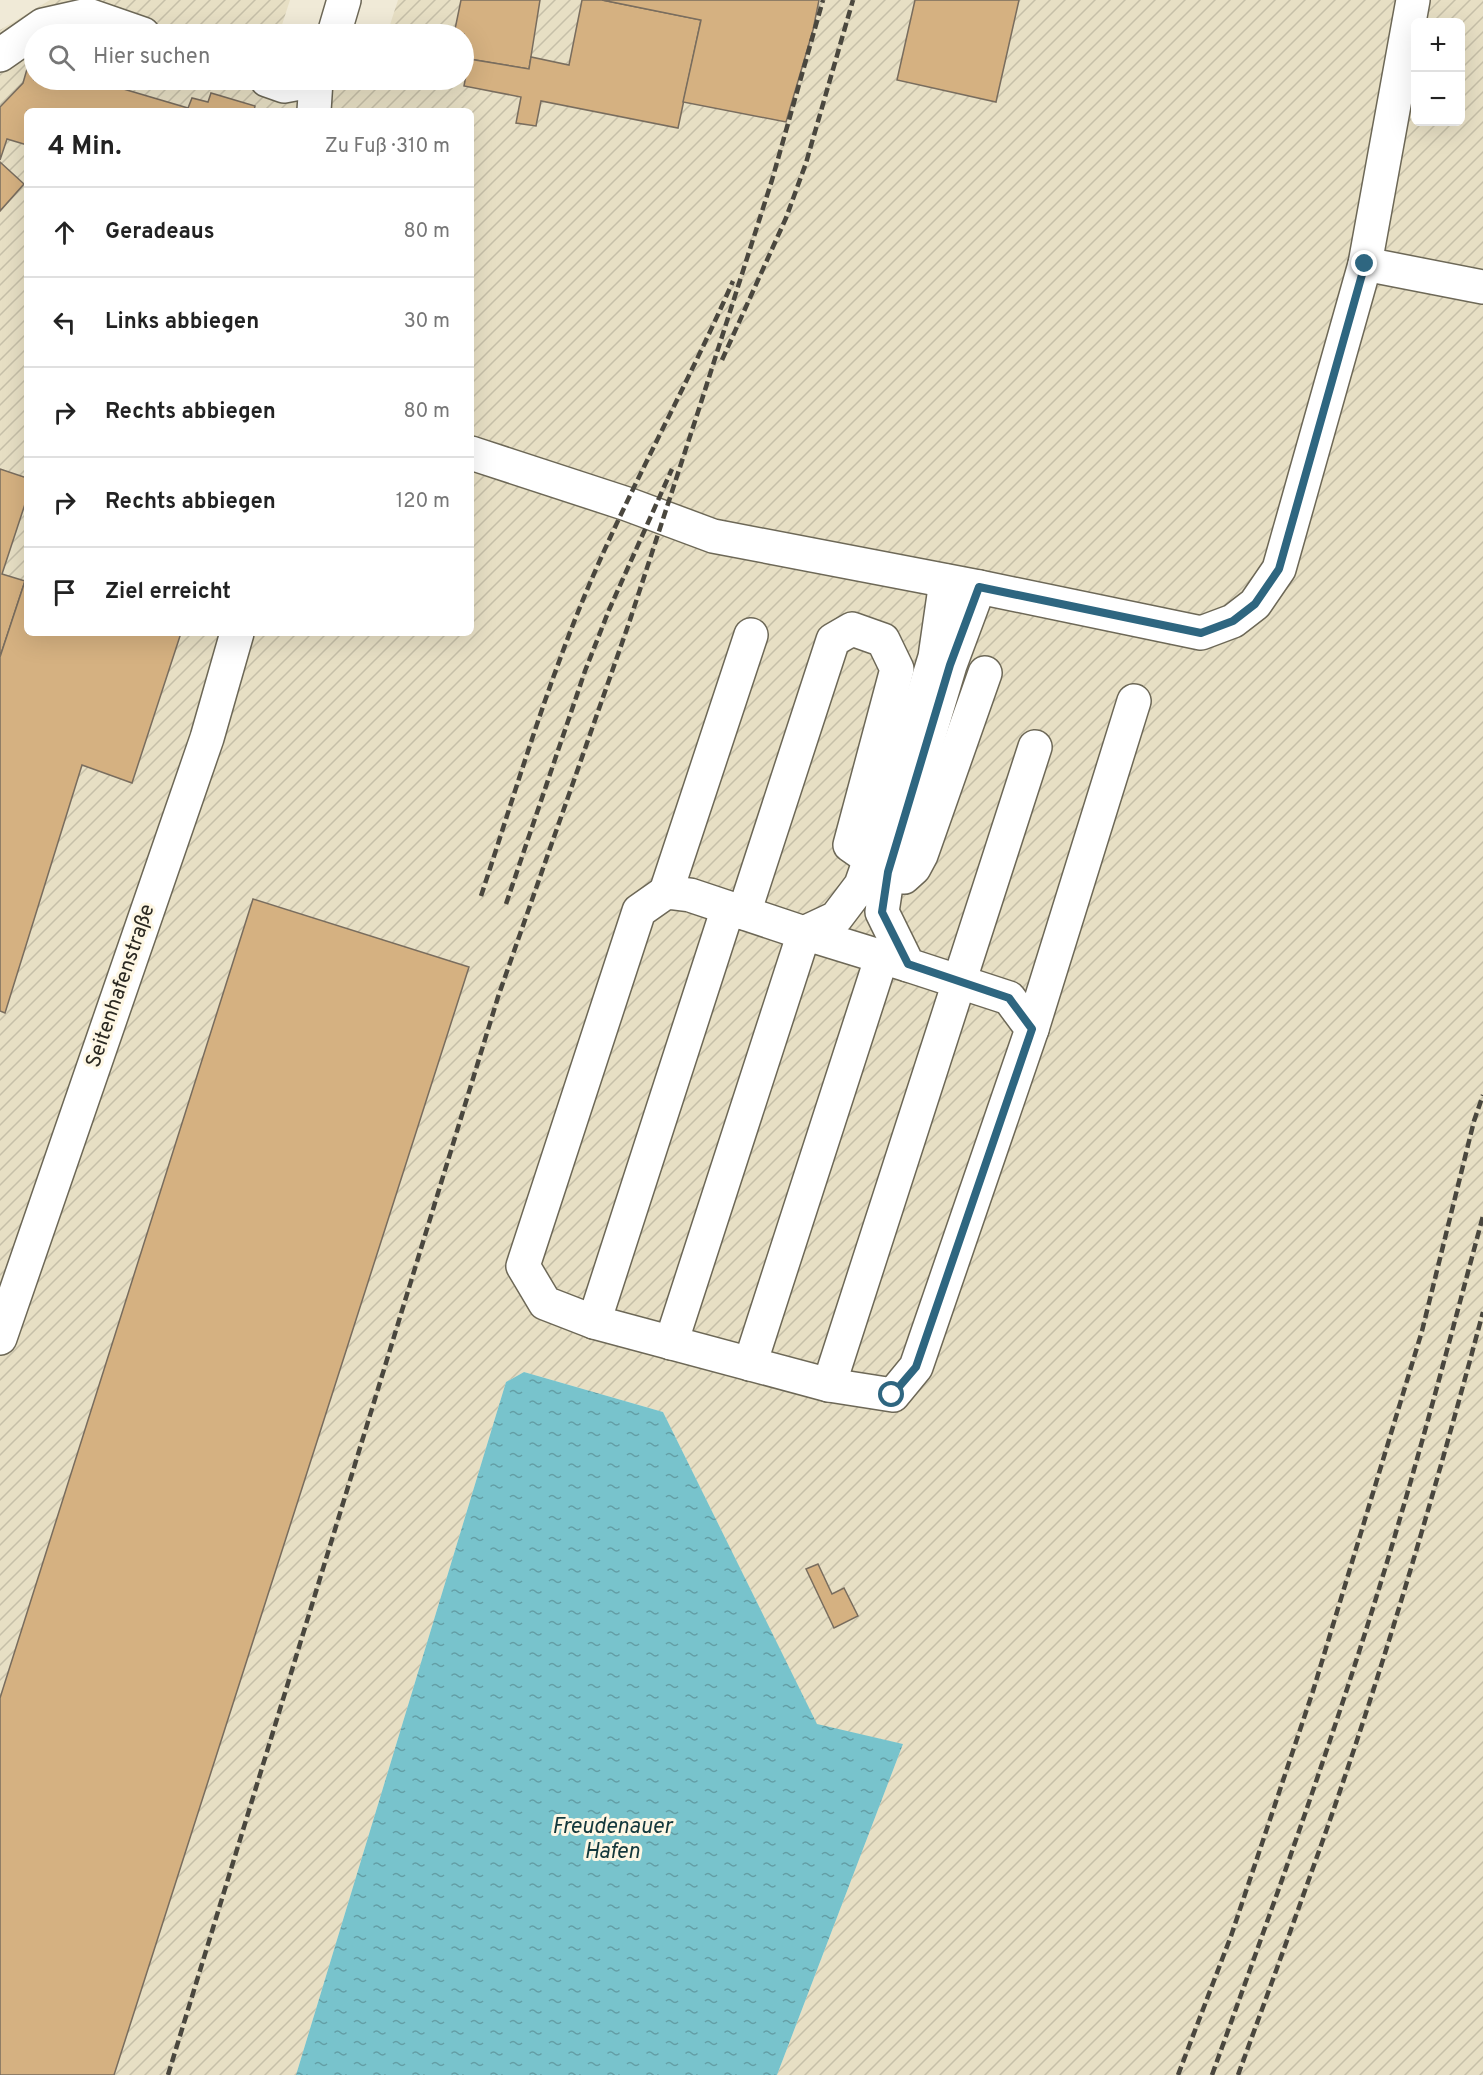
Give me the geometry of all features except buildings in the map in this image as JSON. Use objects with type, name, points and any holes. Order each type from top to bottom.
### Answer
[{"type":"lane","points":[[337,24],[344,0]]},
{"type":"lane","points":[[474,454],[627,504],[712,536],[946,580],[1201,633],[1233,621],[1255,604],[1279,569],[1365,264],[1413,0]]},
{"type":"lane","points":[[48,24],[88,15],[114,24]]},
{"type":"lane","points":[[0,55],[24,38]]},
{"type":"lane","points":[[314,108],[315,90]]},
{"type":"lane","points":[[1365,264],[1483,287]]},
{"type":"lane","points":[[750,1364],[895,960],[882,912],[879,866],[895,788],[935,657],[946,580]]},
{"type":"lane","points":[[671,1343],[804,933],[836,918],[879,866],[979,587]]},
{"type":"lane","points":[[594,1322],[736,911],[833,640],[852,629],[883,640],[897,669],[850,845],[879,866],[904,877],[914,868],[921,855],[985,673]]},
{"type":"lane","points":[[751,635],[666,892],[639,911],[523,1266],[545,1303],[594,1322],[829,1385],[892,1395],[916,1367],[1032,1029],[1134,701]]},
{"type":"lane","name":"Seitenhafenstraße","points":[[0,1338],[207,738],[236,636]]},
{"type":"lane","points":[[829,1385],[1035,747]]},
{"type":"lane","points":[[666,892],[690,895],[1009,998],[1032,1029]]},
{"type":"shaded area","points":[[50,0],[290,0],[282,24],[24,24],[24,90],[474,90],[474,24],[390,24],[398,0],[1483,0],[1483,2075],[777,2075],[903,1744],[817,1725],[663,1412],[524,1372],[506,1382],[296,2075],[0,2075],[0,30]]},
{"type":"water","name":"Freudenauer Hafen","points":[[524,1372],[663,1412],[817,1724],[903,1744],[777,2075],[296,2075],[506,1382]]},
{"type":"railway","points":[[168,2075],[498,997],[629,623],[697,415],[772,180],[823,0]]},
{"type":"railway","points":[[722,360],[786,218],[806,163],[853,0]]},
{"type":"railway","points":[[481,896],[540,714],[580,607],[616,525],[733,281]]},
{"type":"railway","points":[[506,904],[585,671],[609,610],[672,469]]},
{"type":"railway","points":[[1178,2075],[1231,1936],[1313,1691],[1422,1331],[1474,1121],[1483,1095]]},
{"type":"railway","points":[[1212,2075],[1300,1830],[1362,1644],[1434,1400],[1483,1216]]},
{"type":"railway","points":[[1238,2075],[1324,1837],[1368,1707],[1428,1510],[1483,1312]]},
{"type":"route","points":[[892,1395],[916,1367],[1032,1029],[1009,998],[908,964],[882,912],[888,872],[950,665],[979,587],[1201,633],[1233,621],[1255,604],[1279,569],[1365,264]]}]
